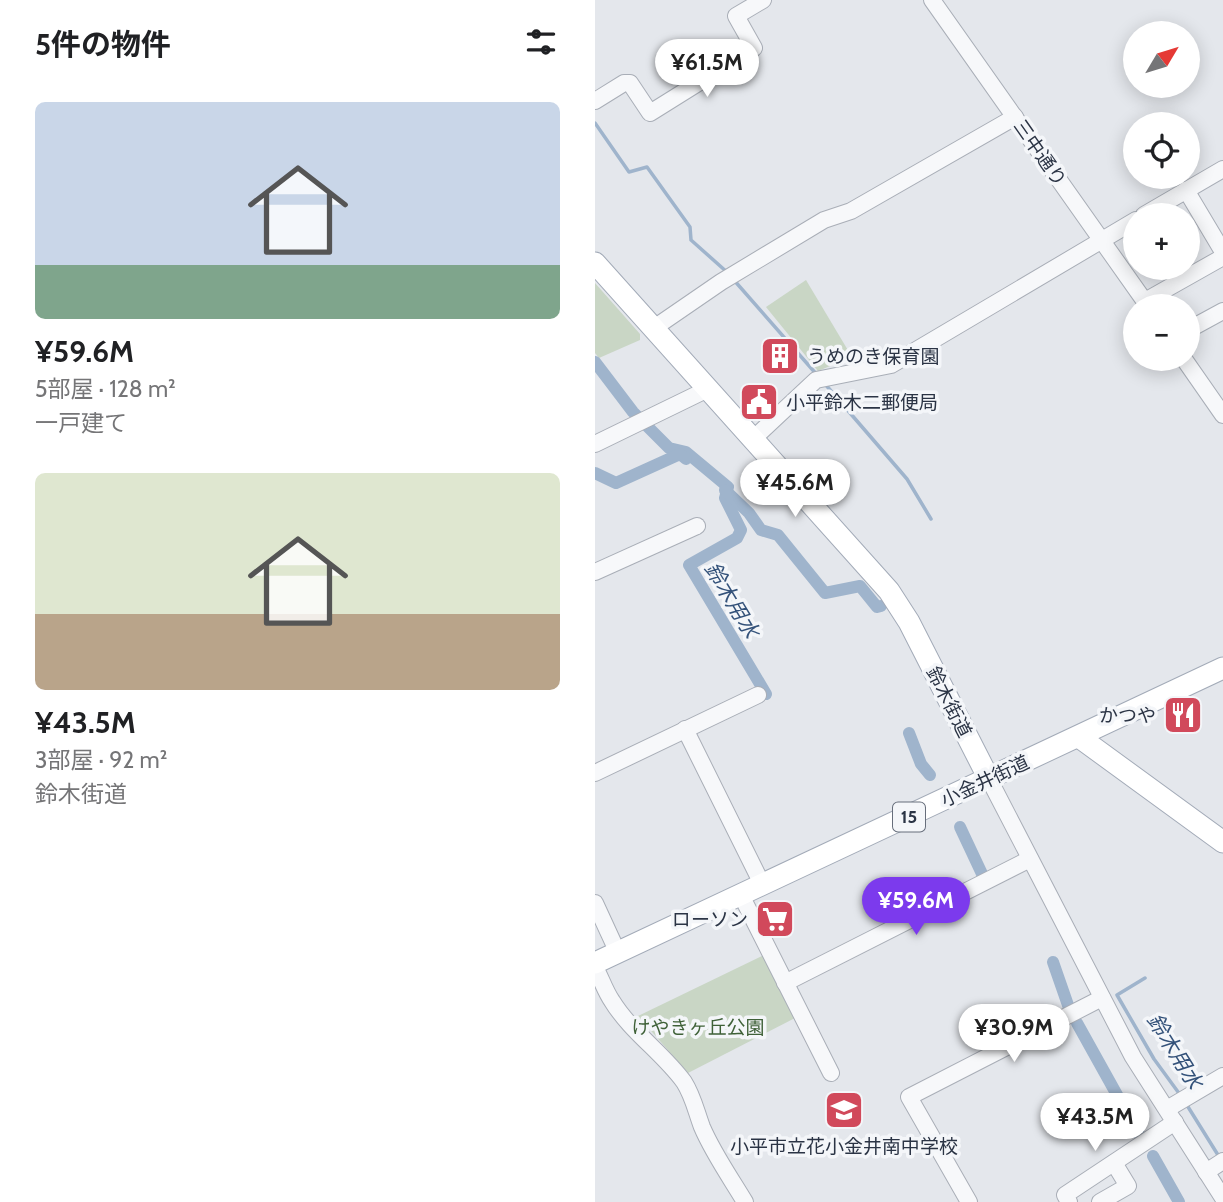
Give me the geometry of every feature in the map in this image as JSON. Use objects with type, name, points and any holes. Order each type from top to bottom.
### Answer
[{"type":"main road","name":"鈴木街道","points":[[595,263],[899,604],[989,779]]},
{"type":"main road","name":"小金井街道","points":[[595,965],[1223,668]]},
{"type":"main road","points":[[1079,737],[1223,842]]},
{"type":"street","points":[[595,101],[624,83],[630,83],[650,113],[754,48],[736,16],[763,0]]},
{"type":"street","name":"三中通り","points":[[932,0],[1140,294]]},
{"type":"street","points":[[654,328],[721,282],[824,220],[851,211],[1015,117]]},
{"type":"street","points":[[1165,203],[1223,169]]},
{"type":"street","points":[[1162,294],[1223,254],[1187,190]]},
{"type":"street","points":[[753,439],[816,380],[891,365],[1123,228]]},
{"type":"street","points":[[1200,323],[1223,311]]},
{"type":"street","points":[[1192,371],[1223,415]]},
{"type":"street","points":[[595,444],[708,388]]},
{"type":"street","points":[[595,572],[697,526]]},
{"type":"street","points":[[595,774],[758,695]]},
{"type":"street","points":[[685,729],[762,886]]},
{"type":"street","name":"鈴木街道","points":[[989,779],[1133,1057],[1177,1107],[1206,1172],[1223,1198]]},
{"type":"street","points":[[785,983],[1030,859]]},
{"type":"street","points":[[741,895],[831,1073]]},
{"type":"street","points":[[595,903],[618,953]]},
{"type":"street","points":[[595,965],[612,1002],[669,1063],[685,1085],[696,1104],[711,1144],[745,1202]]},
{"type":"street","points":[[969,1202],[909,1097],[1102,998]]},
{"type":"street","points":[[1063,1200],[1114,1163],[1177,1107],[1223,1076]]},
{"type":"street","points":[[1206,1172],[1223,1161]]},
{"type":"street","points":[[1100,1202],[1128,1186],[1114,1163]]},
{"type":"green space","points":[[806,280],[852,357],[818,371],[766,307]]},
{"type":"green space","points":[[595,283],[640,334],[640,340],[599,358],[595,353]]},
{"type":"green space","name":"けやきヶ丘公園","points":[[764,955],[795,1018],[688,1073],[638,1016]]},
{"type":"waterway","points":[[595,123],[629,172],[647,167],[690,227],[691,240],[728,273]]},
{"type":"waterway","points":[[733,279],[818,376]]},
{"type":"waterway","name":"鈴木用水","points":[[595,362],[633,412],[669,448],[686,452],[728,487],[725,498],[741,530],[737,538],[689,565],[766,694]]},
{"type":"waterway","points":[[825,384],[907,479],[931,519]]},
{"type":"waterway","points":[[595,473],[616,483],[680,454],[686,459]]},
{"type":"waterway","points":[[725,490],[749,513],[761,530],[778,535],[825,593],[860,586],[877,607],[881,606]]},
{"type":"waterway","points":[[909,733],[921,764],[930,775]]},
{"type":"waterway","points":[[960,827],[983,876]]},
{"type":"waterway","points":[[1053,962],[1069,1008]]},
{"type":"waterway","name":"鈴木用水","points":[[1145,978],[1117,995],[1154,1059],[1181,1096]]},
{"type":"waterway","points":[[1077,1023],[1141,1138]]},
{"type":"waterway","name":"鈴木用水","points":[[1185,1102],[1218,1155]]},
{"type":"waterway","points":[[1153,1156],[1179,1202]]},
{"type":"place","name":"うめのき保育園","points":[[780,356]]},
{"type":"place","name":"小平鈴木二郵便局","points":[[759,402]]},
{"type":"place","name":"かつや","points":[[1183,715]]},
{"type":"place","name":"ローソン","points":[[775,919]]},
{"type":"place","name":"小平市立花小金井南中学校","points":[[844,1110]]}]
